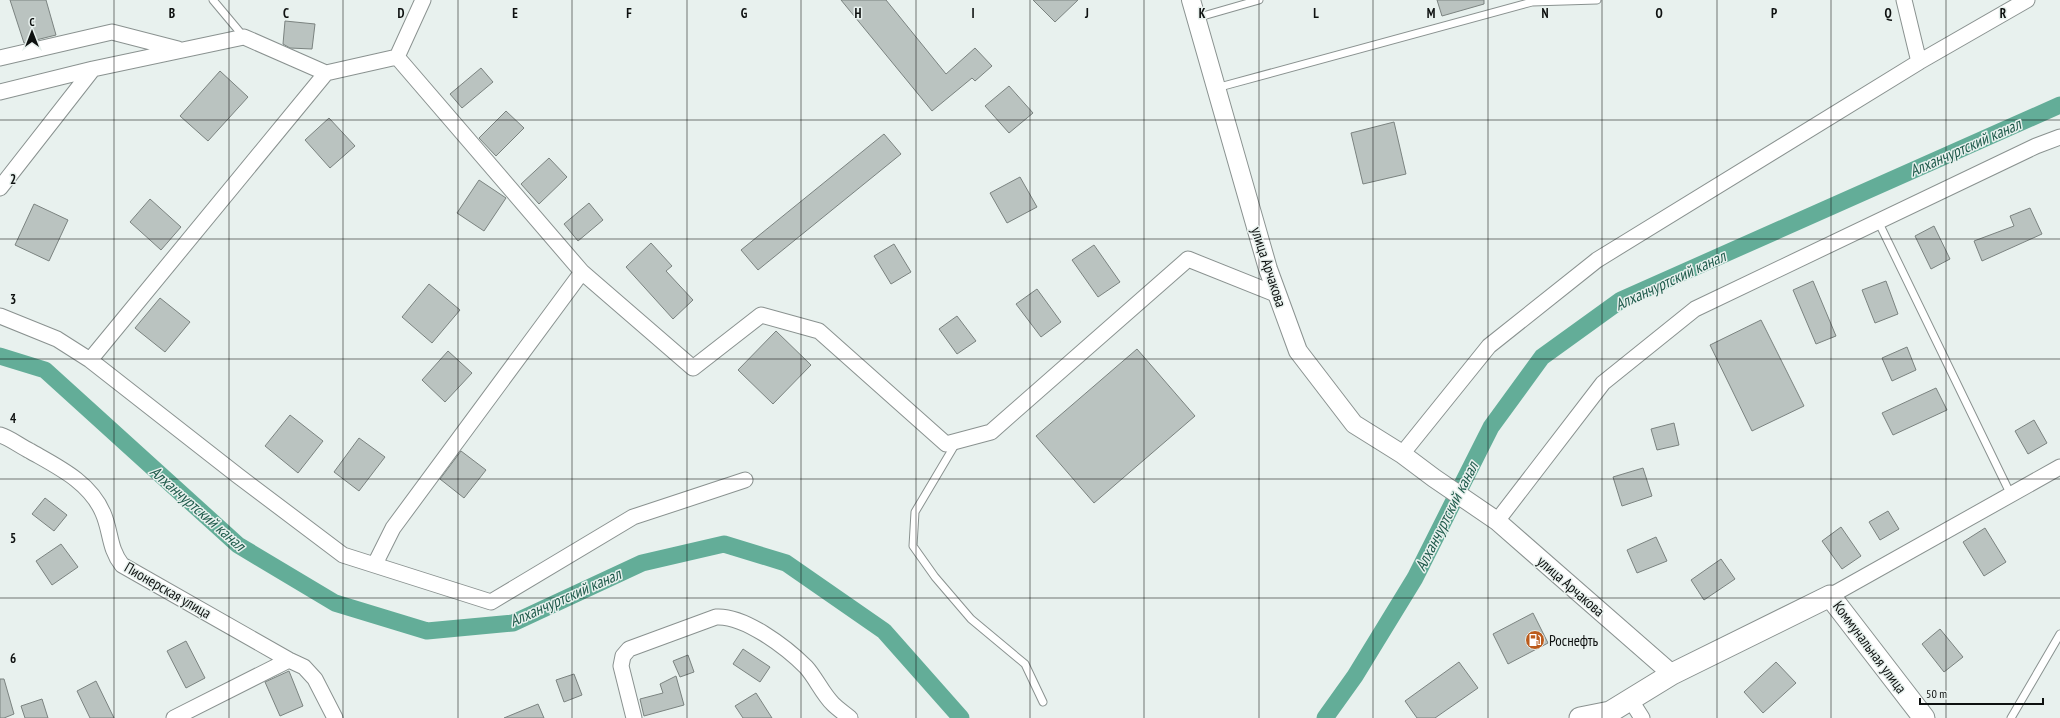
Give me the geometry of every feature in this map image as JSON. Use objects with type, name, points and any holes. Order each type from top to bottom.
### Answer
[{"type":"main road","points":[[1580,718],[1608,715],[1630,699],[1672,674],[1830,596]]},
{"type":"main road","name":"Коммунальная улица","points":[[1830,596],[1924,718]]},
{"type":"street","points":[[397,57],[423,0]]},
{"type":"street","name":"улица Арчакова","points":[[1192,0],[1268,269],[1298,352],[1354,424],[1402,454],[1497,521],[1672,674]]},
{"type":"street","points":[[1904,0],[1919,62]]},
{"type":"street","points":[[1402,454],[1489,346],[1597,260],[1919,62],[2027,0]]},
{"type":"street","points":[[0,58],[112,32],[183,50]]},
{"type":"street","points":[[0,92],[93,69],[244,37],[326,73],[397,57]]},
{"type":"street","points":[[397,57],[582,272],[693,368],[761,314],[819,331],[946,444],[991,432],[1188,259],[1278,295]]},
{"type":"street","points":[[0,188],[93,69]]},
{"type":"street","points":[[90,360],[326,73]]},
{"type":"street","points":[[1497,521],[1603,383],[1695,309],[2036,146],[2060,137]]},
{"type":"street","points":[[375,564],[393,528],[582,272]]},
{"type":"street","points":[[0,316],[57,339],[90,360],[237,475],[343,555],[491,602],[633,517],[744,480]]},
{"type":"street","name":"Пионерская улица","points":[[0,435],[56,466],[83,484],[96,498],[104,515],[115,556],[122,565],[289,660],[304,667],[315,679],[335,718]]},
{"type":"street","points":[[1830,596],[2060,467]]},
{"type":"street","points":[[634,718],[621,666],[622,656],[629,649],[716,617],[726,617],[736,620],[777,642],[806,667],[833,703],[850,718]]},
{"type":"street","points":[[174,718],[289,660]]},
{"type":"street","points":[[1630,699],[1642,718]]},
{"type":"lane","points":[[213,0],[244,37]]},
{"type":"lane","points":[[1196,18],[1259,0]]},
{"type":"lane","points":[[1216,88],[1532,2],[1597,0]]},
{"type":"lane","points":[[1878,222],[2010,495]]},
{"type":"lane","points":[[957,441],[915,512],[913,546],[935,577],[971,619],[1025,664],[1043,702]]},
{"type":"lane","points":[[2011,718],[2060,634]]},
{"type":"building","points":[[10,0],[46,0],[56,35],[24,43]]},
{"type":"building","points":[[841,0],[886,0],[946,74],[975,48],[992,66],[975,81],[972,78],[932,111]]},
{"type":"building","points":[[1033,0],[1078,0],[1055,22]]},
{"type":"building","points":[[1437,0],[1484,0],[1484,4],[1442,16]]},
{"type":"building","points":[[285,21],[315,24],[312,49],[290,48],[283,44]]},
{"type":"building","points":[[481,68],[493,82],[462,108],[450,94]]},
{"type":"building","points":[[220,71],[248,97],[208,141],[180,116]]},
{"type":"building","points":[[1009,86],[1033,113],[1009,133],[985,106]]},
{"type":"building","points":[[506,111],[524,128],[496,156],[479,138]]},
{"type":"building","points":[[329,118],[355,146],[330,168],[305,140]]},
{"type":"building","points":[[1394,122],[1406,174],[1363,184],[1351,133]]},
{"type":"building","points":[[884,134],[901,154],[758,270],[741,250]]},
{"type":"building","points":[[549,158],[567,177],[539,204],[521,184]]},
{"type":"building","points":[[1020,177],[1037,207],[1007,223],[990,193]]},
{"type":"building","points":[[479,180],[506,198],[484,231],[457,213]]},
{"type":"building","points":[[150,199],[181,227],[161,250],[130,222]]},
{"type":"building","points":[[589,203],[603,220],[578,241],[564,224]]},
{"type":"building","points":[[34,204],[68,220],[49,261],[15,245]]},
{"type":"building","points":[[2030,208],[2042,234],[1982,261],[1974,241],[2014,226],[2010,216]]},
{"type":"building","points":[[1934,226],[1950,259],[1931,269],[1915,236]]},
{"type":"building","points":[[651,243],[672,266],[666,271],[693,300],[673,319],[626,267]]},
{"type":"building","points":[[894,244],[911,272],[891,284],[874,256]]},
{"type":"building","points":[[1094,245],[1120,282],[1098,297],[1072,260]]},
{"type":"building","points":[[1813,281],[1836,336],[1816,344],[1793,290]]},
{"type":"building","points":[[1886,281],[1898,314],[1875,323],[1862,290]]},
{"type":"building","points":[[429,284],[460,310],[432,343],[402,317]]},
{"type":"building","points":[[1037,289],[1061,322],[1041,337],[1016,304]]},
{"type":"building","points":[[160,298],[190,322],[165,352],[135,328]]},
{"type":"building","points":[[957,316],[976,341],[957,354],[939,329]]},
{"type":"building","points":[[1761,320],[1804,406],[1752,431],[1710,345]]},
{"type":"building","points":[[776,331],[811,365],[773,404],[738,370]]},
{"type":"building","points":[[1907,347],[1916,370],[1892,381],[1882,358]]},
{"type":"building","points":[[1137,349],[1195,416],[1094,503],[1036,436]]},
{"type":"building","points":[[448,351],[472,373],[445,402],[422,380]]},
{"type":"building","points":[[1936,388],[1947,410],[1893,435],[1882,413]]},
{"type":"building","points":[[290,415],[323,441],[298,473],[265,446]]},
{"type":"building","points":[[2034,420],[2047,443],[2028,454],[2015,431]]},
{"type":"building","points":[[1674,423],[1679,445],[1657,450],[1651,429]]},
{"type":"building","points":[[359,438],[385,457],[359,491],[334,472]]},
{"type":"building","points":[[461,451],[486,470],[464,498],[440,479]]},
{"type":"building","points":[[1643,468],[1652,496],[1622,506],[1613,477]]},
{"type":"building","points":[[45,498],[67,515],[54,531],[32,514]]},
{"type":"building","points":[[1888,511],[1899,529],[1880,540],[1869,522]]},
{"type":"building","points":[[1841,527],[1861,556],[1842,569],[1822,541]]},
{"type":"building","points":[[1985,528],[2006,562],[1984,576],[1963,542]]},
{"type":"building","points":[[1656,537],[1667,561],[1637,573],[1627,550]]},
{"type":"building","points":[[61,544],[78,567],[52,585],[36,561]]},
{"type":"building","points":[[1721,559],[1735,579],[1704,600],[1691,580]]},
{"type":"building","points":[[1533,613],[1548,643],[1508,664],[1493,634]]},
{"type":"building","points":[[1940,629],[1963,657],[1944,672],[1922,644]]},
{"type":"building","points":[[186,641],[205,678],[186,688],[167,651]]},
{"type":"building","points":[[743,649],[770,667],[760,682],[733,664]]},
{"type":"building","points":[[688,655],[694,672],[680,677],[673,661]]},
{"type":"building","points":[[1459,662],[1478,688],[1435,718],[1417,718],[1405,701]]},
{"type":"building","points":[[1776,662],[1796,683],[1763,713],[1744,692]]},
{"type":"building","points":[[289,671],[303,706],[280,716],[265,682]]},
{"type":"building","points":[[574,674],[582,695],[564,702],[556,680]]},
{"type":"building","points":[[676,676],[684,705],[644,716],[640,699],[663,693],[660,684]]},
{"type":"building","points":[[0,679],[4,679],[14,714],[4,718],[0,718]]},
{"type":"building","points":[[96,681],[114,718],[90,718],[77,691]]},
{"type":"building","points":[[756,693],[772,718],[743,718],[735,706]]},
{"type":"building","points":[[42,699],[48,718],[25,718],[21,706]]},
{"type":"building","points":[[538,704],[544,718],[504,718]]},
{"type":"waterway","name":"Алханчуртский канал","points":[[1325,718],[1355,676],[1415,578],[1491,427],[1542,357],[1621,300],[2060,105]]},
{"type":"waterway","name":"Алханчуртский канал","points":[[0,356],[45,370],[238,545],[335,603],[427,631],[513,623],[642,563],[724,544],[786,563],[884,631],[961,718]]},
{"type":"place","name":"Роснефть","points":[[1535,640]]}]
